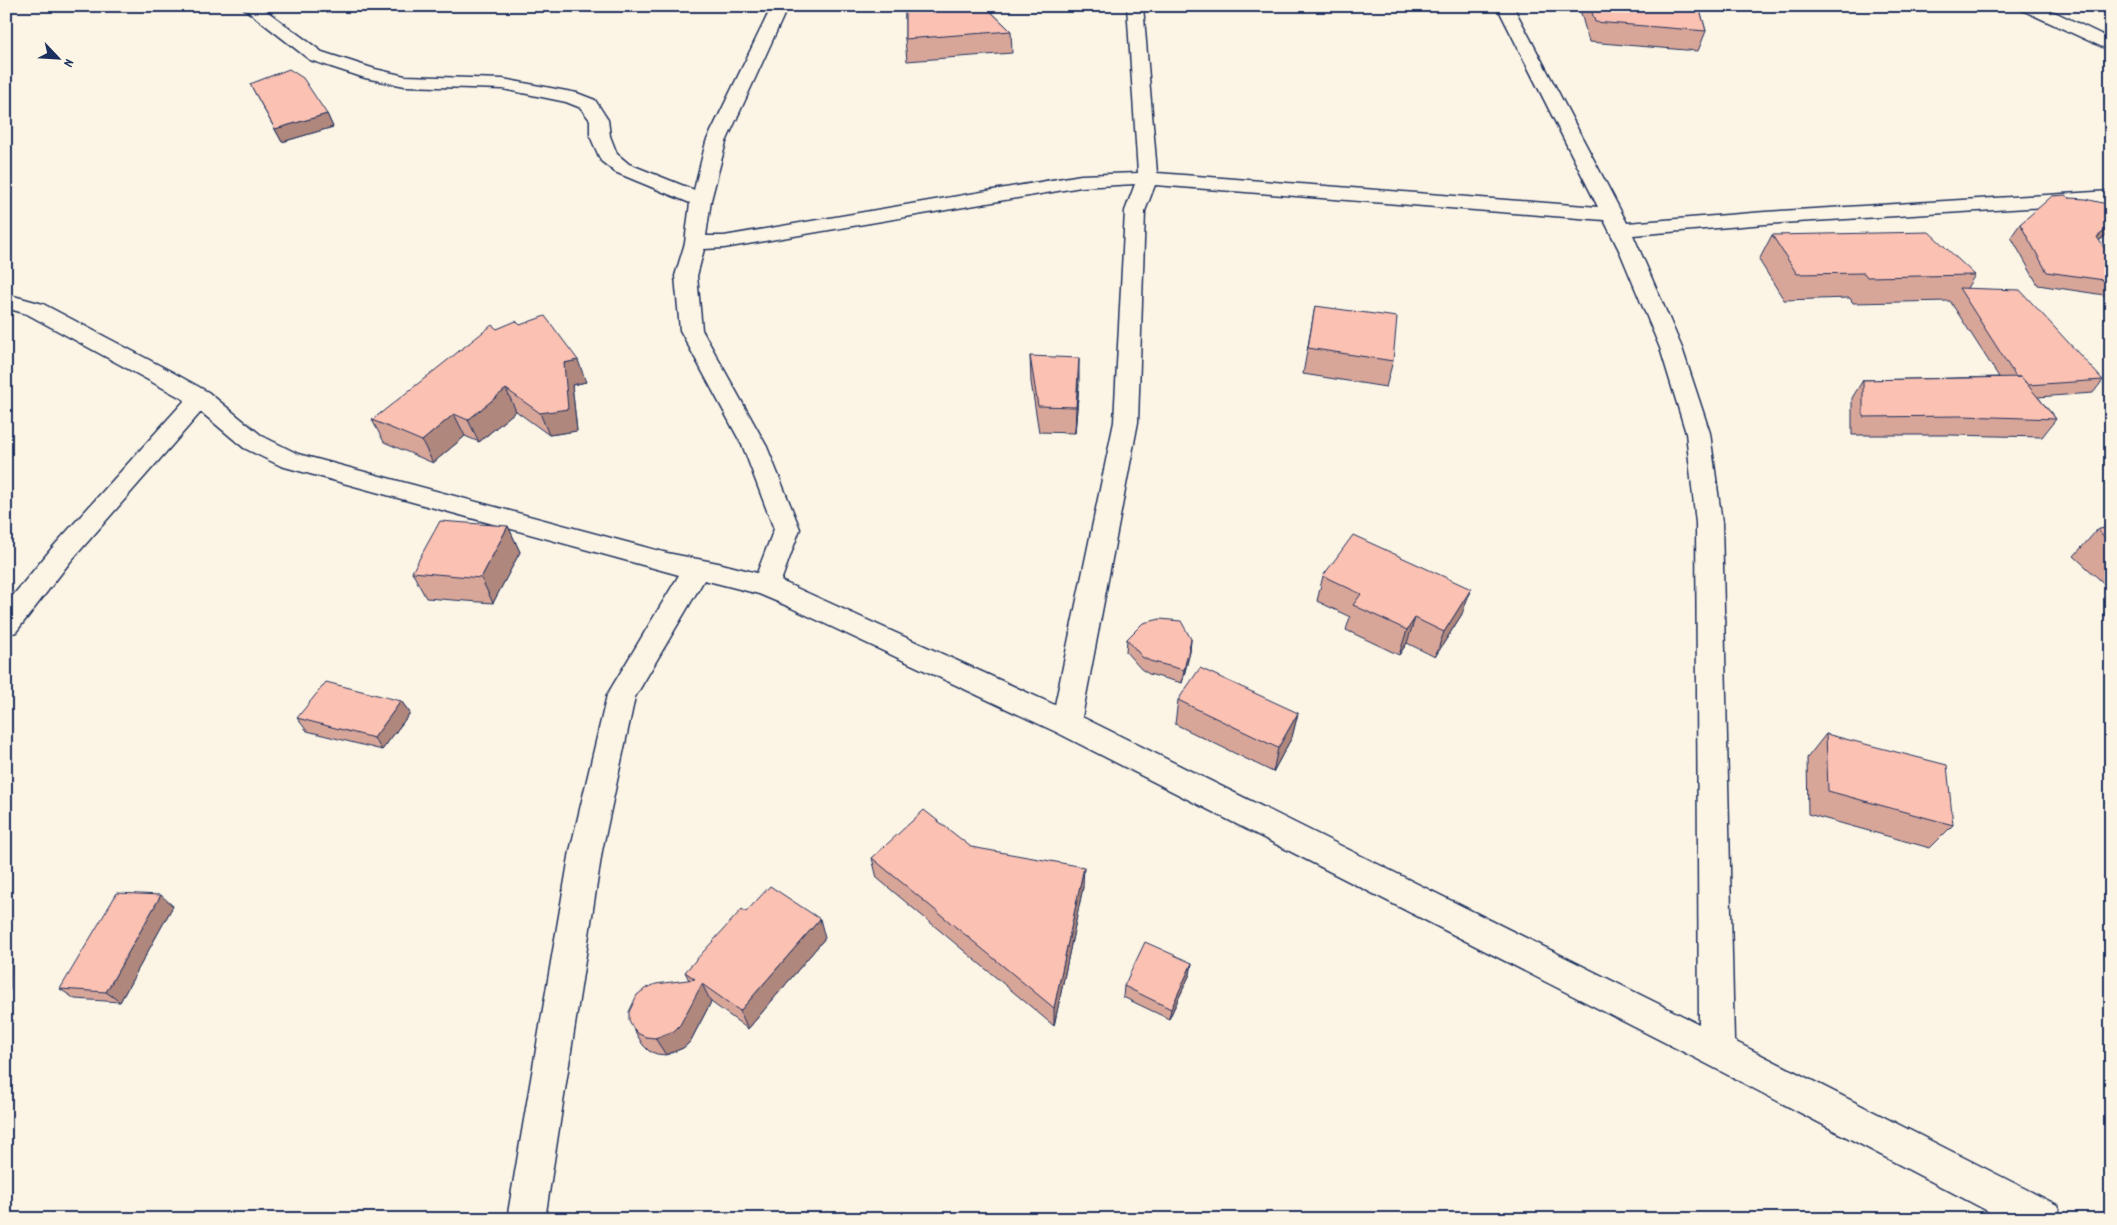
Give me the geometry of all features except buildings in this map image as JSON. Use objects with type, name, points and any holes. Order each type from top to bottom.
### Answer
[{"type":"street","points":[[249,6],[316,56],[371,74],[405,81],[503,84],[571,97],[588,104],[600,120],[600,136],[608,157],[622,168],[701,200]]},
{"type":"street","points":[[766,586],[787,529],[755,447],[691,330],[686,276],[696,243],[701,200],[716,142],[780,6]]},
{"type":"street","points":[[1066,723],[1126,422],[1135,211],[1148,178],[1135,6]]},
{"type":"street","points":[[1505,6],[1616,222],[1670,348],[1698,433],[1709,523],[1717,1051]]},
{"type":"street","points":[[2028,6],[2111,46]]},
{"type":"street","points":[[696,243],[724,242],[1081,182],[1148,178],[1616,222],[1766,218],[2111,197]]},
{"type":"street","points":[[6,301],[35,310],[200,398],[253,442],[290,460],[667,563],[696,570],[718,572],[766,586],[1066,723],[1717,1051],[2043,1219]]},
{"type":"street","points":[[6,624],[61,555],[200,398]]},
{"type":"street","points":[[526,1219],[586,851],[621,695],[696,570]]}]
